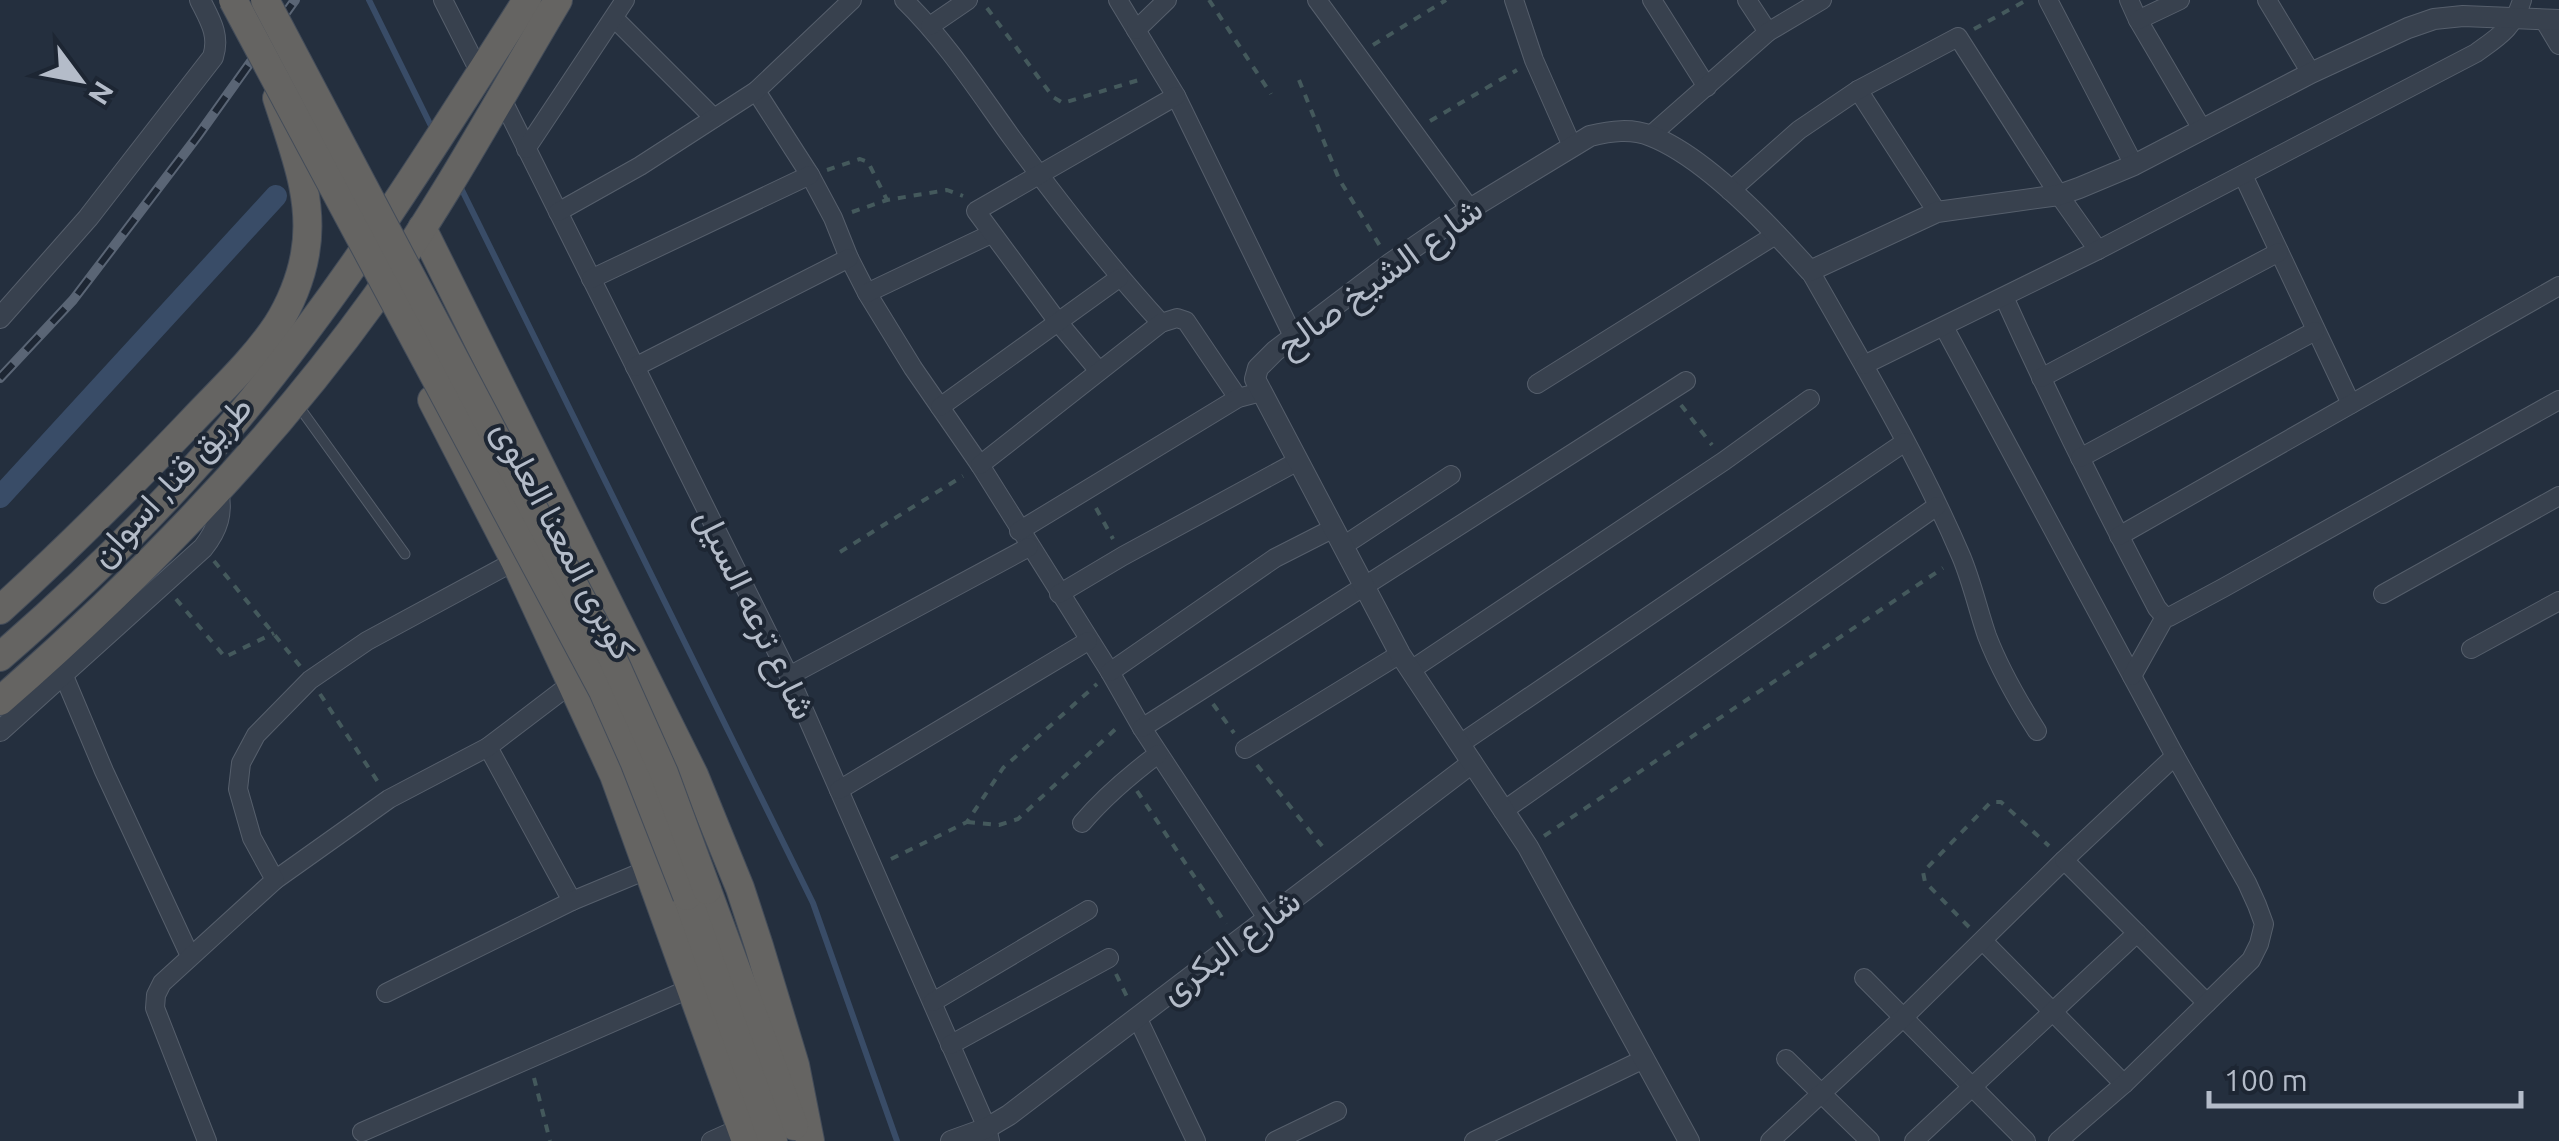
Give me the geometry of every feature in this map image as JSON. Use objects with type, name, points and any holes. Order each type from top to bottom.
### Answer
[{"type":"highway","name":"كوبرى المعنا العلوى","points":[[233,0],[603,692],[697,893],[800,1141]]},
{"type":"highway","name":"كوبرى المعنا العلوى","points":[[265,0],[613,659],[664,773],[773,1141]]},
{"type":"highway","name":"طريق قنا, اسوان","points":[[0,657],[98,568],[169,496],[257,394],[357,258],[527,0]]},
{"type":"highway","name":"طريق قنا, اسوان","points":[[0,700],[112,600],[172,540],[295,402],[378,294],[422,228],[558,0]]},
{"type":"highway","points":[[0,610],[79,537],[258,350],[280,321],[296,288],[305,254],[307,221],[304,186],[268,68]]},
{"type":"highway","points":[[422,228],[694,775],[718,831],[795,1065],[810,1141]]},
{"type":"highway","points":[[357,258],[516,561],[614,774],[744,1134]]},
{"type":"street","points":[[0,318],[88,218],[213,57],[216,34],[200,0]]},
{"type":"street","points":[[443,0],[480,74]]},
{"type":"street","points":[[526,149],[625,0]]},
{"type":"street","points":[[558,212],[640,166],[756,91],[852,0]]},
{"type":"street","points":[[904,0],[930,26],[1039,175],[1160,324]]},
{"type":"street","points":[[930,26],[968,0]]},
{"type":"street","points":[[1118,0],[1176,96],[1293,336]]},
{"type":"street","points":[[1136,30],[1167,0]]},
{"type":"street","points":[[1316,0],[1470,209]]},
{"type":"street","points":[[1514,0],[1534,60],[1572,146]]},
{"type":"street","points":[[1652,0],[1707,87]]},
{"type":"street","points":[[1747,0],[1768,32]]},
{"type":"street","points":[[1651,136],[1768,32],[1822,0]]},
{"type":"street","points":[[2048,0],[2134,164]]},
{"type":"street","points":[[2129,0],[2202,129]]},
{"type":"street","points":[[2138,20],[2180,0]]},
{"type":"street","points":[[2267,0],[2312,72]]},
{"type":"street","points":[[1810,272],[1937,212],[2059,196],[2134,164],[2312,72],[2408,28],[2464,8],[2519,8],[2552,20],[2559,45]]},
{"type":"street","points":[[1864,365],[2004,298],[2476,54],[2502,35],[2519,8]]},
{"type":"street","points":[[614,18],[714,118]]},
{"type":"street","points":[[1730,191],[1799,130],[1858,90],[1958,38],[2098,250]]},
{"type":"street","points":[[1858,90],[1937,212]]},
{"type":"street","points":[[756,91],[810,175],[867,293],[980,465],[1158,754],[1267,918]]},
{"type":"street","points":[[1099,371],[976,211],[1176,96]]},
{"type":"street","name":"شارع ترعه السيل","points":[[501,97],[789,676],[988,1134]]},
{"type":"street","name":"شارع الشيخ صالح","points":[[1689,1141],[1528,847],[1405,662],[1255,379],[1256,371],[1293,336],[1390,262],[1572,146],[1610,131],[1631,130],[1651,136],[1706,170],[1777,234],[1810,272],[1938,506],[1961,556],[1993,652],[2037,732]]},
{"type":"street","points":[[591,279],[810,175]]},
{"type":"street","points":[[2243,175],[2351,404]]},
{"type":"street","points":[[867,293],[991,234]]},
{"type":"street","points":[[1537,384],[1777,234]]},
{"type":"street","points":[[2040,378],[2279,252]]},
{"type":"street","points":[[635,367],[849,258]]},
{"type":"street","points":[[940,407],[1119,278]]},
{"type":"street","points":[[2119,536],[2559,286]]},
{"type":"street","points":[[2004,298],[2119,536],[2165,617]]},
{"type":"street","points":[[980,465],[1160,324],[1177,318],[1186,321],[1238,398]]},
{"type":"street","points":[[1944,327],[2247,882],[2264,924],[2251,960],[2124,1084],[2058,1141]]},
{"type":"street","points":[[2080,458],[2315,331]]},
{"type":"street","points":[[1137,720],[1202,688],[1677,385]]},
{"type":"street","points":[[789,676],[1024,539],[1086,491],[1238,398],[1262,392]]},
{"type":"street","points":[[1245,750],[1405,662],[1724,461],[1810,399]]},
{"type":"street","points":[[2165,617],[2559,400]]},
{"type":"street","points":[[1460,744],[1905,442]]},
{"type":"street","points":[[1059,594],[1298,461]]},
{"type":"street","points":[[1110,672],[1275,558],[1338,537],[1451,475]]},
{"type":"street","points":[[0,731],[203,548],[219,521],[218,489]]},
{"type":"street","points":[[2383,594],[2559,496]]},
{"type":"street","points":[[1504,810],[1938,506]]},
{"type":"street","points":[[276,880],[252,838],[238,788],[241,763],[256,735],[310,680],[367,641],[516,561]]},
{"type":"street","points":[[2472,649],[2559,601]]},
{"type":"street","points":[[2132,676],[2165,617]]},
{"type":"street","points":[[839,790],[1088,641]]},
{"type":"street","points":[[64,676],[190,956]]},
{"type":"street","points":[[207,1141],[155,1008],[162,983],[276,880],[389,799],[488,748],[572,684]]},
{"type":"street","points":[[488,748],[572,901]]},
{"type":"street","points":[[1082,823],[1127,777],[1158,754]]},
{"type":"street","points":[[1770,1141],[2175,756]]},
{"type":"street","name":"شارع البكرى","points":[[954,1140],[988,1134],[1472,763]]},
{"type":"street","points":[[2064,860],[2207,1003]]},
{"type":"street","points":[[386,993],[572,901],[649,869]]},
{"type":"street","points":[[933,1002],[1088,910]]},
{"type":"street","points":[[1914,1141],[2137,933]]},
{"type":"street","points":[[1983,942],[2124,1084]]},
{"type":"street","points":[[950,1045],[1109,958]]},
{"type":"street","points":[[1864,978],[2026,1141]]},
{"type":"street","points":[[362,1132],[691,988]]},
{"type":"street","points":[[1137,1017],[1196,1141]]},
{"type":"street","points":[[1474,1141],[1644,1060]]},
{"type":"street","points":[[1786,1060],[1870,1141]]},
{"type":"street","points":[[1275,1141],[1338,1111]]},
{"type":"street","points":[[711,1141],[744,1134]]},
{"type":"lane","points":[[295,402],[404,554]]},
{"type":"path","points":[[981,0],[1053,97],[1063,103],[1162,74]]},
{"type":"path","points":[[1209,0],[1271,94]]},
{"type":"path","points":[[1358,54],[1446,0]]},
{"type":"path","points":[[1958,38],[2026,0]]},
{"type":"path","points":[[1412,131],[1534,60]]},
{"type":"path","points":[[1299,80],[1339,180],[1390,262]]},
{"type":"path","points":[[810,175],[860,159],[868,162],[887,200]]},
{"type":"path","points":[[833,218],[887,200],[947,190],[962,195],[976,211]]},
{"type":"path","points":[[1677,385],[1724,461]]},
{"type":"path","points":[[840,552],[980,465]]},
{"type":"path","points":[[1086,491],[1123,556]]},
{"type":"path","points":[[203,548],[310,680],[389,799]]},
{"type":"path","points":[[1528,847],[1961,556]]},
{"type":"path","points":[[164,584],[225,657],[274,633]]},
{"type":"path","points":[[873,868],[968,822],[1003,768],[1110,672]]},
{"type":"path","points":[[1202,688],[1245,750],[1338,865]]},
{"type":"path","points":[[968,822],[999,825],[1018,819],[1137,720]]},
{"type":"path","points":[[1127,777],[1238,941]]},
{"type":"path","points":[[1983,942],[1925,882],[1923,872],[1992,802],[2000,802],[2064,860]]},
{"type":"path","points":[[1109,958],[1137,1017]]},
{"type":"path","points":[[529,1058],[550,1141]]},
{"type":"waterway","points":[[369,0],[434,132]]},
{"type":"waterway","points":[[459,184],[813,903],[897,1141]]},
{"type":"waterway","points":[[0,497],[276,196]]},
{"type":"railway","points":[[0,378],[73,300],[295,0]]}]
